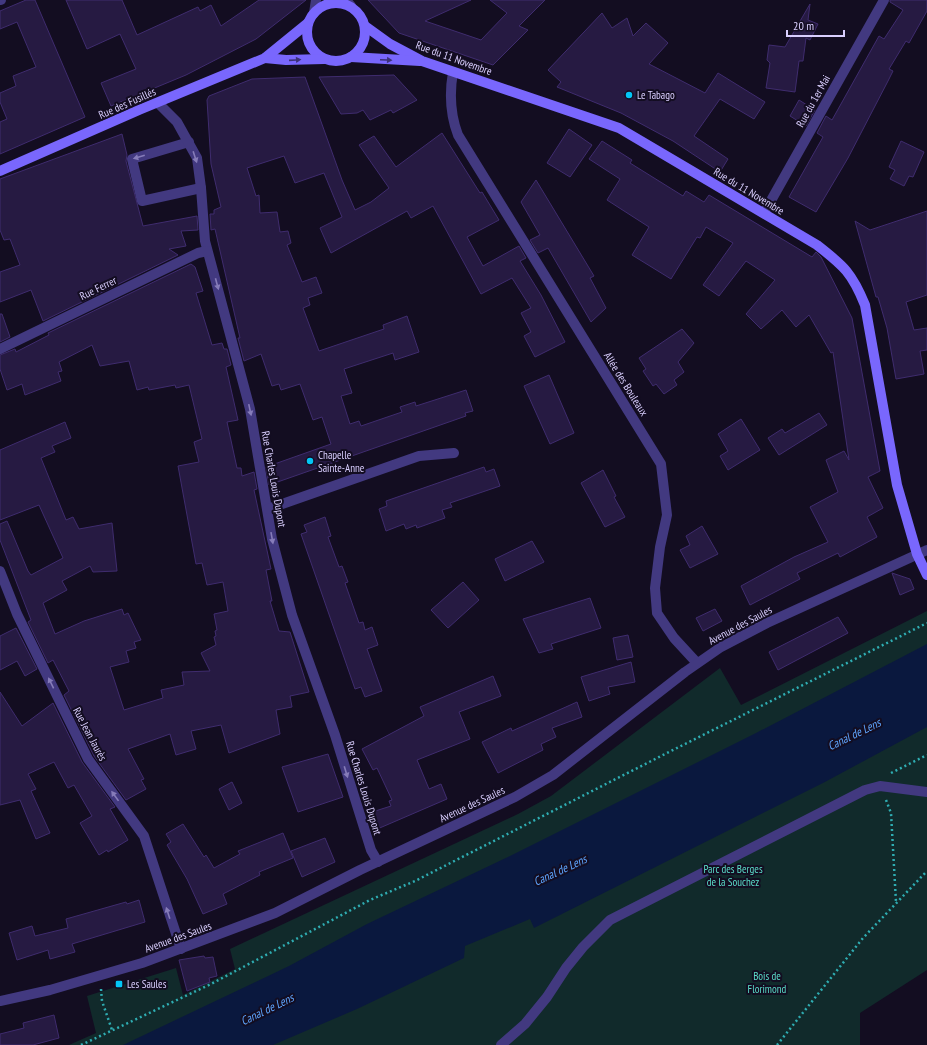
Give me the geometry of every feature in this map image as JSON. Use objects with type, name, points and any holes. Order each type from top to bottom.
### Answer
[{"type":"main road","points":[[331,3],[348,3],[360,14],[365,26],[363,44],[351,57],[342,61],[324,59],[313,50],[309,44],[307,30],[308,23],[318,8],[331,3]]},
{"type":"main road","name":"Rue des Fusillés","points":[[0,171],[265,58],[308,23]]},
{"type":"main road","name":"Rue du 11 Novembre","points":[[365,26],[390,44],[422,61],[589,116],[619,128],[817,245],[844,266],[857,285],[865,305],[897,485],[922,552],[927,575]]},
{"type":"main road","points":[[351,57],[422,61]]},
{"type":"main road","name":"Rue des Fusillés","points":[[265,58],[286,60],[324,59]]},
{"type":"street","points":[[314,13],[316,0]]},
{"type":"street","name":"Rue du 1er Mai","points":[[764,213],[884,0]]},
{"type":"street","name":"Allée des Bouleaux","points":[[453,72],[450,85],[450,108],[452,120],[458,135],[661,464],[667,515],[660,547],[655,588],[657,613],[674,638],[697,663]]},
{"type":"street","name":"Rue Charles Louis Dupont","points":[[158,103],[177,122],[197,158],[207,251],[250,409],[272,539],[292,615],[335,735],[371,850],[378,862]]},
{"type":"street","points":[[189,142],[132,159],[142,201],[201,188]]},
{"type":"street","name":"Rue Ferrer","points":[[0,349],[198,252],[207,251]]},
{"type":"street","points":[[268,509],[419,456],[454,453]]},
{"type":"street","name":"Avenue des Saules","points":[[0,1000],[93,978],[181,950],[275,913],[515,797],[553,775],[697,663],[721,647],[767,623],[922,552]]},
{"type":"street","name":"Rue Jean Jaurès","points":[[0,571],[4,596],[17,614],[88,759],[144,836],[181,950]]},
{"type":"street","points":[[501,1045],[525,1024],[547,997],[582,947],[610,920],[865,790],[880,786],[927,792]]},
{"type":"path","points":[[81,1045],[211,984],[370,900],[415,881],[927,623]]},
{"type":"path","points":[[896,903],[891,813],[880,786],[890,774],[927,755]]},
{"type":"path","points":[[777,1045],[863,938],[927,871]]},
{"type":"path","points":[[93,978],[101,986],[102,1001],[112,1030]]},
{"type":"green space","name":"Parc des Berges de la Souchez","points":[[927,611],[927,970],[860,1013],[860,1045],[69,1045],[96,1033],[87,996],[176,968],[183,995],[235,969],[230,949],[518,814],[551,796],[720,668],[741,705]]},
{"type":"water","name":"Canal de Lens","points":[[927,644],[927,727],[823,783],[534,928],[530,919],[465,946],[464,958],[357,1009],[273,1045],[123,1045],[289,966],[367,924],[510,856],[756,733]]},
{"type":"building","points":[[26,0],[35,0],[85,117],[0,154],[0,122],[7,119],[0,102],[0,93],[16,86],[13,76],[36,67],[17,22],[0,29],[0,11]]},
{"type":"building","points":[[66,0],[122,0],[137,35],[198,7],[200,11],[211,5],[221,26],[259,0],[306,0],[256,39],[186,75],[111,106],[101,83],[136,69],[120,34],[87,49]]},
{"type":"building","points":[[368,0],[471,0],[425,21],[481,40],[507,13],[490,0],[545,0],[519,26],[528,30],[493,65],[399,33]]},
{"type":"building","points":[[890,0],[927,0],[927,11],[909,43],[906,41],[889,69],[893,71],[888,81],[848,158],[816,212],[789,197],[823,137],[817,133],[826,116],[832,120],[879,36],[884,39],[903,10],[890,2]]},
{"type":"building","points":[[810,4],[808,20],[818,24],[810,40],[806,38],[803,61],[799,61],[795,92],[766,88],[770,63],[767,60],[769,45],[785,47]]},
{"type":"building","points":[[602,13],[612,28],[627,18],[633,36],[646,23],[668,43],[649,64],[705,93],[718,73],[765,102],[754,119],[720,99],[694,136],[728,159],[720,172],[673,141],[621,113],[557,87],[561,82],[548,70]]},
{"type":"building","points":[[394,75],[417,100],[393,113],[391,110],[370,120],[363,110],[357,113],[341,114],[319,77]]},
{"type":"building","points":[[305,77],[342,180],[355,210],[371,202],[389,188],[359,145],[374,136],[396,167],[442,133],[499,220],[467,237],[483,266],[519,246],[526,258],[520,261],[541,295],[565,342],[535,357],[524,336],[531,332],[521,313],[531,308],[512,278],[481,294],[433,206],[411,218],[407,211],[331,253],[320,228],[342,217],[324,173],[295,183],[284,156],[247,168],[256,196],[259,195],[260,213],[277,212],[280,232],[288,231],[291,243],[287,245],[302,282],[316,277],[322,293],[308,298],[310,305],[303,308],[319,351],[384,329],[383,325],[407,316],[419,352],[395,360],[393,353],[344,369],[352,393],[341,396],[350,424],[359,421],[361,426],[402,412],[400,407],[415,402],[416,406],[466,390],[473,411],[465,413],[466,416],[269,485],[266,467],[331,444],[322,417],[313,420],[300,384],[281,390],[279,384],[272,386],[261,354],[244,361],[215,229],[211,230],[210,214],[214,214],[214,210],[221,207],[211,164],[207,100],[209,96],[252,79]]},
{"type":"building","points":[[799,100],[815,110],[806,126],[790,116]]},
{"type":"building","points":[[569,129],[592,145],[570,177],[547,163]]},
{"type":"building","points":[[122,134],[127,155],[126,161],[143,226],[197,216],[198,230],[181,231],[186,246],[169,249],[178,255],[43,321],[31,290],[0,302],[0,272],[20,265],[10,239],[4,240],[0,230],[0,179]]},
{"type":"building","points":[[602,141],[632,160],[630,163],[683,196],[686,191],[704,202],[709,195],[812,257],[816,252],[821,257],[852,318],[880,471],[868,477],[883,508],[867,517],[877,537],[840,557],[838,553],[797,573],[800,579],[750,605],[741,586],[794,557],[828,542],[810,507],[838,492],[826,460],[844,451],[849,460],[833,352],[831,353],[809,315],[796,327],[782,310],[761,329],[746,314],[775,280],[746,261],[719,296],[703,285],[733,243],[706,227],[700,238],[697,237],[671,279],[632,255],[649,227],[607,200],[620,179],[589,159]]},
{"type":"building","points":[[901,141],[924,152],[913,177],[909,176],[904,186],[890,179],[895,170],[889,167]]},
{"type":"building","points":[[536,180],[594,276],[590,278],[606,308],[591,322],[548,248],[538,253],[530,240],[540,235],[521,202]]},
{"type":"building","points":[[927,211],[927,295],[906,302],[914,330],[927,328],[927,350],[920,351],[924,374],[896,379],[887,328],[878,297],[876,297],[855,221],[870,230]]},
{"type":"building","points":[[191,264],[195,267],[203,291],[196,293],[212,345],[222,343],[224,349],[227,349],[231,365],[226,367],[238,420],[227,422],[237,468],[241,468],[242,476],[254,472],[257,489],[254,490],[271,569],[266,570],[272,601],[270,601],[279,631],[290,632],[309,692],[290,696],[292,707],[276,710],[280,734],[229,753],[221,725],[191,731],[196,749],[176,755],[170,734],[128,749],[144,779],[141,780],[146,789],[126,800],[94,756],[64,695],[69,691],[53,660],[48,663],[28,622],[31,620],[0,540],[0,524],[7,521],[31,575],[63,558],[39,505],[0,520],[0,450],[65,422],[71,438],[52,446],[55,452],[41,458],[66,520],[73,517],[79,529],[112,523],[117,571],[93,572],[90,566],[62,581],[67,590],[43,603],[55,634],[84,621],[122,609],[124,615],[128,613],[141,640],[134,642],[136,648],[126,651],[129,662],[110,667],[124,710],[163,698],[161,690],[184,685],[182,672],[210,671],[201,653],[216,645],[214,637],[216,636],[215,631],[217,630],[214,614],[228,611],[223,582],[207,585],[202,563],[196,564],[178,466],[199,462],[194,442],[202,439],[189,385],[176,388],[175,385],[149,390],[148,387],[137,390],[129,361],[100,366],[92,345],[59,362],[62,371],[58,372],[61,381],[25,395],[22,384],[7,390],[0,369],[0,355],[15,349],[16,352],[49,335],[48,333]]},
{"type":"building","points":[[0,314],[2,314],[10,337],[0,342]]},
{"type":"building","points":[[682,329],[694,343],[678,362],[684,372],[674,380],[677,385],[664,394],[656,384],[653,386],[643,371],[646,369],[639,358]]},
{"type":"building","points":[[549,375],[574,433],[550,444],[524,386]]},
{"type":"building","points":[[819,413],[827,425],[779,455],[768,438],[782,429],[785,433]]},
{"type":"building","points":[[741,419],[760,450],[728,470],[720,456],[728,451],[718,434]]},
{"type":"building","points":[[484,467],[486,472],[494,469],[500,486],[450,503],[452,507],[442,510],[445,518],[417,528],[416,525],[406,529],[404,524],[386,531],[379,509],[387,506],[386,501]]},
{"type":"building","points":[[603,470],[616,496],[614,497],[625,517],[605,527],[581,483]]},
{"type":"building","points":[[325,517],[331,536],[328,537],[339,567],[342,566],[348,582],[345,583],[359,623],[363,622],[365,630],[372,627],[378,645],[367,649],[382,691],[365,697],[361,687],[355,689],[301,534],[307,532],[304,525]]},
{"type":"building","points":[[702,526],[718,554],[690,568],[680,550],[690,545],[686,536]]},
{"type":"building","points":[[532,541],[544,562],[505,581],[495,559]]},
{"type":"building","points":[[892,573],[910,579],[914,589],[900,595]]},
{"type":"building","points":[[463,582],[479,600],[448,628],[431,610]]},
{"type":"building","points":[[590,598],[601,628],[551,644],[553,649],[539,653],[523,619]]},
{"type":"building","points":[[715,609],[722,621],[703,631],[696,618]]},
{"type":"building","points":[[838,617],[848,633],[778,670],[769,652]]},
{"type":"building","points":[[16,628],[37,669],[25,676],[17,661],[0,670],[0,636]]},
{"type":"building","points":[[628,635],[633,657],[617,660],[613,638]]},
{"type":"building","points":[[631,662],[635,682],[608,687],[610,694],[589,701],[581,677]]},
{"type":"building","points":[[493,676],[501,696],[459,712],[470,739],[417,760],[429,789],[441,784],[447,799],[375,830],[369,813],[391,806],[389,801],[392,800],[377,768],[373,770],[362,749],[424,716],[420,707]]},
{"type":"building","points":[[0,692],[22,726],[53,703],[82,762],[115,807],[110,809],[128,840],[108,852],[107,850],[99,855],[80,823],[92,816],[74,785],[68,788],[54,762],[28,774],[36,789],[31,791],[50,833],[36,839],[20,800],[0,805]]},
{"type":"building","points":[[577,702],[582,717],[552,728],[556,737],[541,744],[543,750],[498,773],[482,742],[511,728],[512,731]]},
{"type":"building","points":[[328,754],[343,797],[298,812],[282,767]]},
{"type":"building","points":[[232,782],[242,803],[229,810],[219,789]]},
{"type":"building","points":[[183,824],[204,857],[206,855],[214,868],[240,854],[238,851],[283,833],[293,858],[259,872],[260,875],[223,894],[227,904],[203,914],[187,879],[167,845],[171,842],[166,834]]},
{"type":"building","points":[[325,838],[335,862],[302,877],[291,851]]},
{"type":"building","points":[[139,900],[145,922],[72,944],[75,952],[50,959],[48,950],[17,960],[9,933],[32,926],[35,936],[68,928],[66,919],[126,902],[127,904]]},
{"type":"building","points":[[204,956],[205,958],[213,957],[217,976],[209,978],[210,982],[187,991],[179,960]]},
{"type":"building","points":[[54,1015],[59,1038],[33,1045],[0,1045],[0,1034],[24,1028],[23,1023]]},
{"type":"place","name":"Le Tabago","points":[[629,95]]},
{"type":"place","name":"Chapelle Sainte-Anne","points":[[310,461]]},
{"type":"place","name":"Les Saules","points":[[119,984]]},
{"type":"park label","name":"Bois de Florimond","points":[[767,982]]}]
